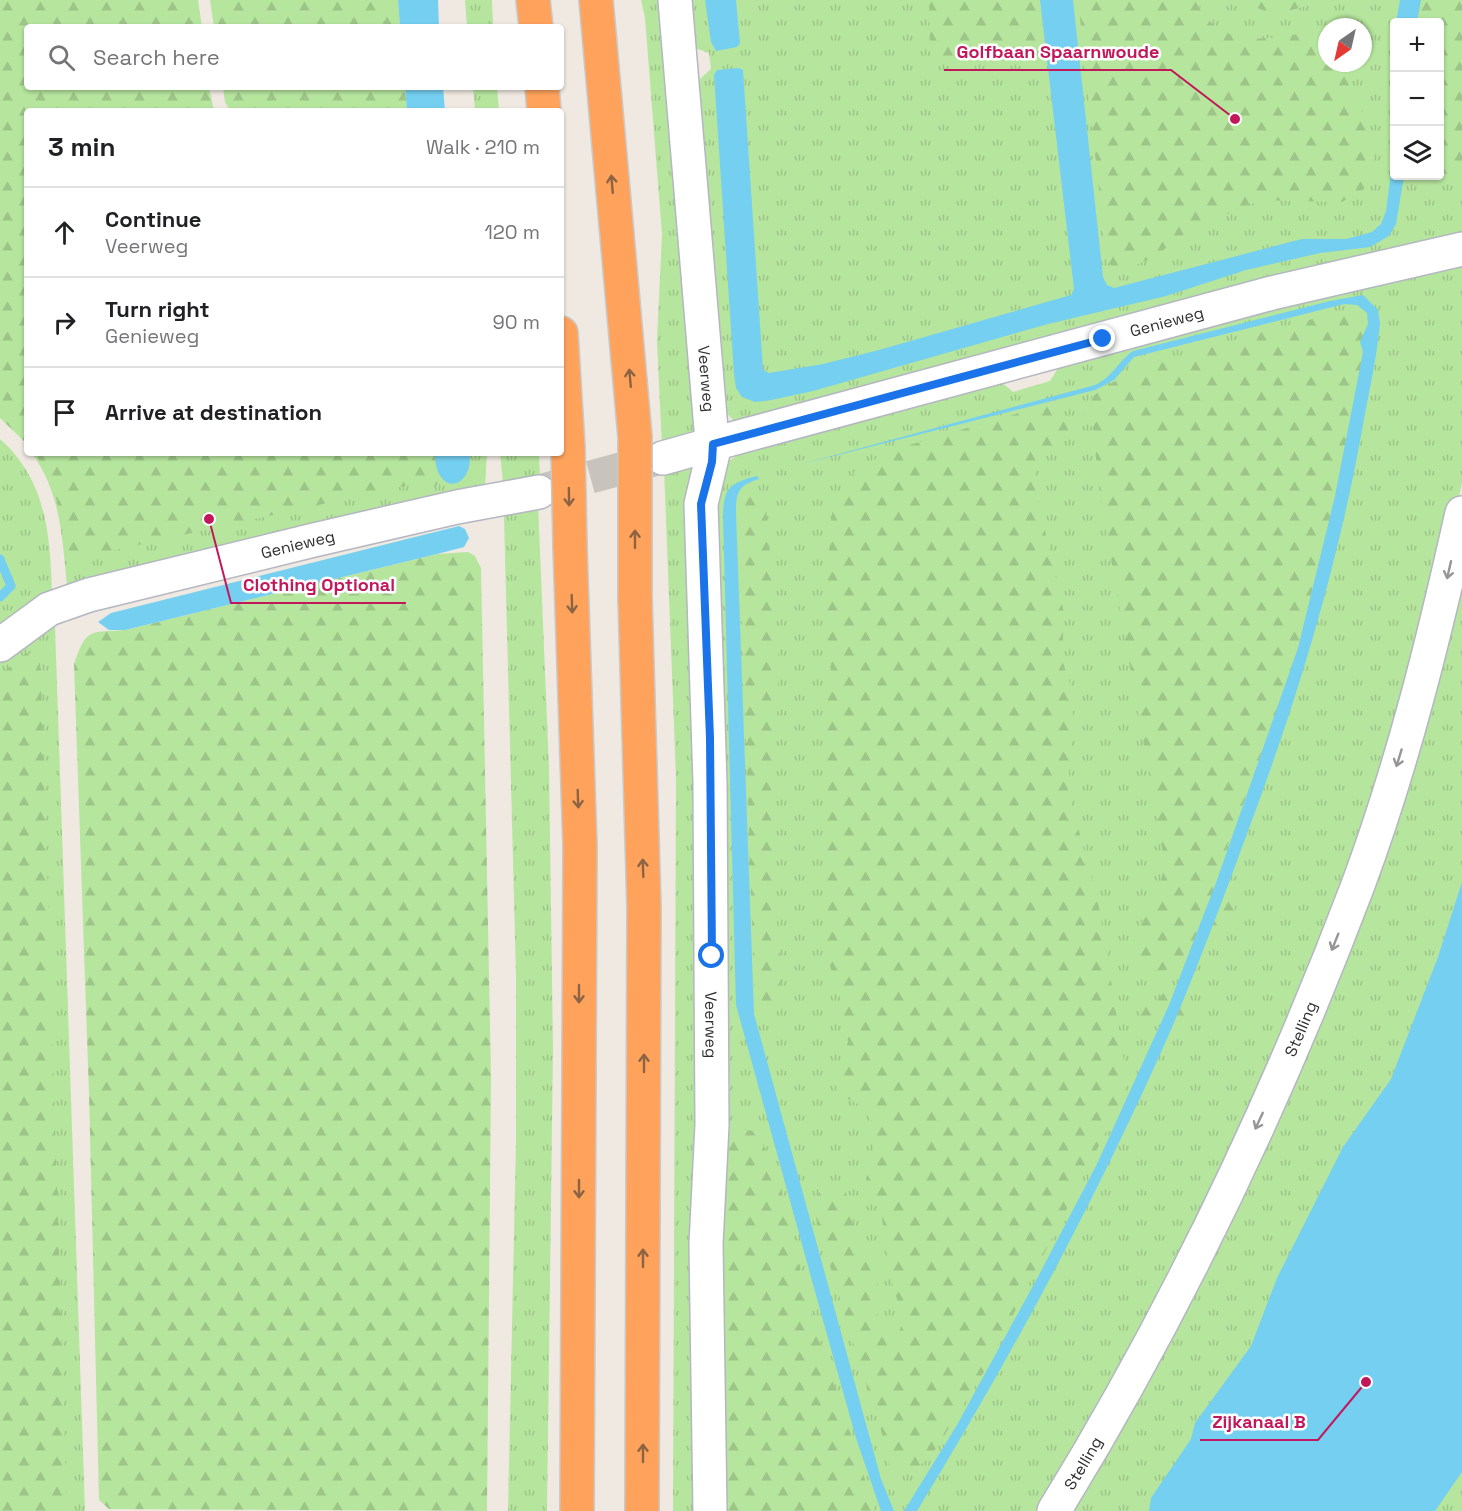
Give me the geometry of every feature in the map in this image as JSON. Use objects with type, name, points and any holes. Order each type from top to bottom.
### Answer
[{"type":"highway","points":[[533,0],[536,24]]},
{"type":"highway","points":[[596,0],[635,437],[635,597],[644,907],[642,1511]]},
{"type":"highway","points":[[542,90],[544,108]]},
{"type":"highway","points":[[564,382],[580,847],[577,1511]]},
{"type":"street","name":"Veerweg","points":[[675,0],[713,444],[712,462],[701,504],[711,794],[712,1125],[706,1244],[710,1511]]},
{"type":"street","name":"Genieweg","points":[[663,458],[1272,293],[1462,249]]},
{"type":"street","name":"Genieweg","points":[[0,645],[44,612],[89,596],[325,537],[539,492]]},
{"type":"street","name":"Stelling","points":[[1054,1511],[1119,1402],[1179,1290],[1303,1022],[1359,883],[1386,801],[1432,643],[1462,513]]},
{"type":"green space","points":[[0,0],[198,0],[202,24],[24,24],[24,90],[210,90],[213,108],[24,108],[24,441],[0,418]]},
{"type":"green space","points":[[210,0],[398,0],[400,24],[214,24]]},
{"type":"green space","points":[[465,0],[492,0],[493,24],[467,24]]},
{"type":"green space","points":[[641,0],[669,0],[695,428],[690,434],[662,448],[657,341],[662,234],[645,18]]},
{"type":"green space","points":[[684,0],[1462,0],[1462,239],[743,423],[734,421],[722,408],[696,89],[700,79],[711,69],[709,53],[695,48]]},
{"type":"green space","points":[[929,0],[1040,0],[1045,45],[1038,51],[942,62],[930,53]]},
{"type":"green space","points":[[1078,0],[1196,0],[1207,18],[1220,29],[1236,36],[1271,38],[1318,30],[1318,72],[1350,72],[1352,96],[1370,125],[1373,159],[1364,189],[1342,202],[1262,200],[1194,227],[1154,257],[1120,272],[1107,262]]},
{"type":"green space","points":[[1247,0],[1324,0],[1274,12],[1255,7]]},
{"type":"green space","points":[[1413,0],[1462,0],[1462,176],[1444,174],[1444,18],[1411,18]]},
{"type":"green space","points":[[223,90],[405,90],[407,108],[228,108]]},
{"type":"green space","points":[[473,90],[497,90],[499,108],[475,108]]},
{"type":"green space","points":[[1462,258],[1462,483],[1445,563],[1414,681],[1277,1064],[1045,1511],[718,1511],[721,1147],[730,1085],[720,1022],[712,524],[727,463],[740,453],[994,376],[1013,392],[1050,381],[1065,357]]},
{"type":"green space","points":[[1348,310],[1362,314],[1364,355],[1350,434],[1297,655],[1223,859],[1225,874],[1235,895],[1231,923],[1228,933],[1173,970],[1154,970],[1139,964],[1132,952],[1135,934],[1158,891],[1165,865],[1100,497],[1093,428],[1085,417],[1083,407],[1106,386],[1134,372],[1250,336]]},
{"type":"green space","points":[[1056,402],[1061,405],[1069,433],[1065,441],[1043,454],[1033,478],[1064,613],[1062,660],[1074,695],[1068,791],[1098,901],[1126,1074],[1123,1098],[985,1370],[932,1455],[914,1470],[891,1471],[877,1414],[860,1366],[812,1204],[820,1191],[835,1182],[845,1188],[853,1225],[860,1242],[878,1264],[878,1319],[886,1331],[899,1332],[903,1321],[890,1274],[881,1211],[868,1192],[866,1179],[874,1160],[873,1123],[863,1107],[841,1095],[834,1083],[848,1042],[842,1004],[826,953],[823,803],[825,735],[831,665],[826,631],[830,529],[834,500],[857,469],[871,463],[882,453]]},
{"type":"green space","points":[[0,439],[16,455],[37,491],[47,530],[52,594],[0,629]]},
{"type":"green space","points":[[34,456],[487,456],[485,487],[70,588],[67,585],[58,516],[42,468]]},
{"type":"green space","points":[[37,456],[435,456],[435,470],[441,479],[436,486],[427,488],[418,483],[74,559],[66,555],[63,526],[49,478]]},
{"type":"green space","points":[[500,456],[539,456],[540,480],[503,483]]},
{"type":"green space","points":[[697,466],[693,537],[700,1511],[673,1511],[676,777],[664,468]]},
{"type":"green space","points":[[755,487],[765,496],[779,656],[772,869],[782,975],[779,992],[784,999],[782,1007],[769,1019],[760,1018],[755,1012],[738,512],[740,498],[745,489]]},
{"type":"green space","points":[[538,503],[549,769],[553,1049],[547,1511],[508,1511],[516,1143],[516,974],[504,517],[505,512]]},
{"type":"green space","points":[[1462,542],[1462,1511],[1060,1511],[1246,1161]]},
{"type":"green space","points":[[468,552],[475,556],[481,568],[491,1077],[487,1511],[109,1509],[99,1500],[89,1094],[74,664],[78,652],[86,638],[96,632],[125,630],[437,554]]},
{"type":"green space","points":[[51,624],[55,626],[85,1511],[0,1511],[0,662]]},
{"type":"green space","points":[[26,653],[34,654],[40,663],[41,677],[67,1508],[65,1511],[0,1511],[0,675]]},
{"type":"green space","points":[[1168,988],[1180,989],[1189,995],[1186,1014],[1177,1022],[1171,1023],[1145,1019],[1140,1013],[1144,1004],[1158,999]]},
{"type":"green space","points":[[740,1129],[754,1131],[764,1147],[780,1185],[812,1315],[875,1511],[724,1511],[723,1229],[727,1147],[732,1134]]},
{"type":"water","points":[[398,0],[438,0],[439,24],[400,24]]},
{"type":"water","points":[[705,0],[736,0],[740,43],[737,47],[716,51],[711,42]]},
{"type":"water","points":[[1040,0],[1073,0],[1103,277],[1107,285],[1114,288],[1302,239],[1346,239],[1372,232],[1381,224],[1386,211],[1390,180],[1403,180],[1396,224],[1389,236],[1370,247],[1320,253],[1246,270],[1166,296],[1048,324],[813,391],[755,402],[742,397],[736,388],[734,374],[714,75],[717,70],[739,68],[743,70],[763,370],[769,373],[823,364],[879,350],[1071,295],[1074,289]]},
{"type":"water","points":[[1400,0],[1421,0],[1418,18],[1397,18]]},
{"type":"water","points":[[405,90],[443,90],[445,108],[407,108]]},
{"type":"water","points":[[1363,295],[1378,310],[1380,323],[1355,468],[1344,517],[1320,614],[1291,709],[1216,918],[1170,1032],[1083,1216],[986,1395],[917,1511],[904,1511],[957,1425],[1040,1273],[1097,1164],[1169,1005],[1217,880],[1298,648],[1335,496],[1363,352],[1360,342],[1368,324],[1367,313],[1357,305],[1344,304],[1134,357],[1114,380],[1095,390],[798,465],[1095,385],[1106,378],[1133,351],[1330,301]]},
{"type":"water","points":[[435,456],[470,456],[465,476],[453,484],[441,477]]},
{"type":"water","points":[[757,476],[759,479],[742,487],[738,495],[736,513],[754,1014],[881,1479],[894,1511],[881,1511],[856,1438],[736,1005],[723,515],[725,498],[731,487]]},
{"type":"water","points":[[459,526],[465,529],[469,538],[464,547],[125,630],[109,630],[98,622],[111,613]]},
{"type":"water","points":[[1462,882],[1462,1472],[1435,1511],[1149,1511],[1151,1498],[1191,1439],[1195,1423],[1251,1346],[1277,1278],[1343,1147],[1391,1079],[1438,957]]},
{"type":"waterway","points":[[0,559],[11,586],[0,597]]},
{"type":"tunnel","points":[[543,490],[661,458]]},
{"type":"place","name":"Golfbaan Spaarnwoude","points":[[1235,119]]},
{"type":"place","name":"Clothing Optional","points":[[209,519]]},
{"type":"place","name":"Zijkanaal B","points":[[1366,1382]]},
{"type":"route","points":[[712,956],[710,738],[701,504],[702,492],[711,470],[713,444],[1103,339]]}]
